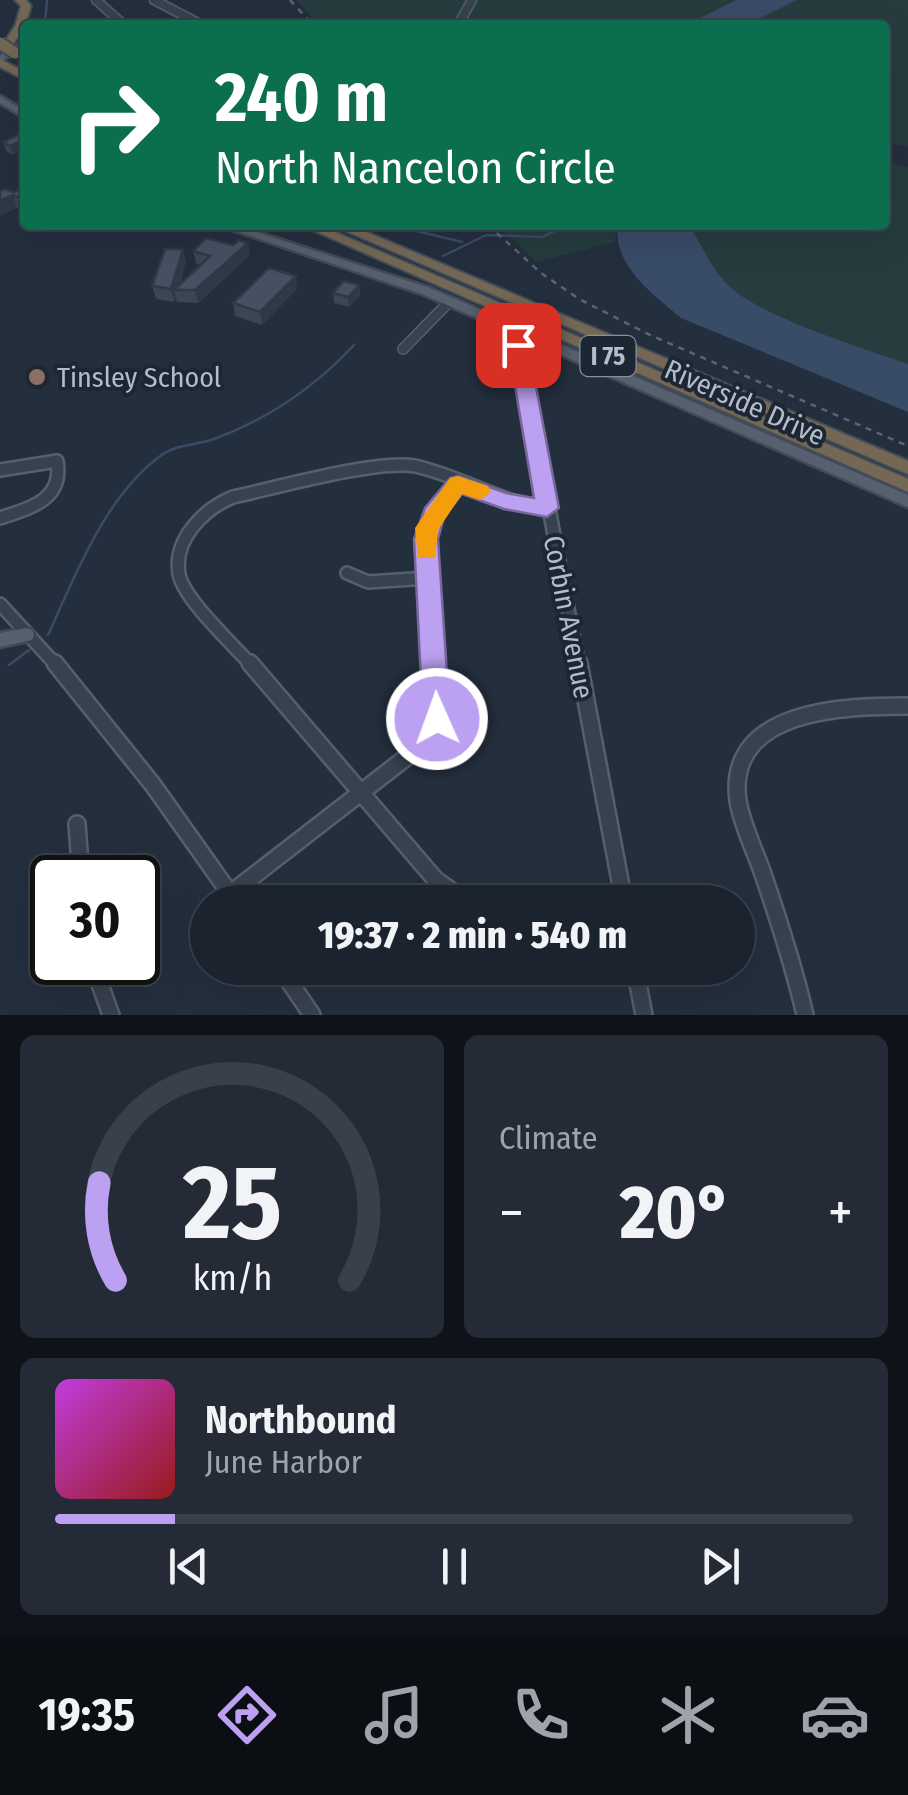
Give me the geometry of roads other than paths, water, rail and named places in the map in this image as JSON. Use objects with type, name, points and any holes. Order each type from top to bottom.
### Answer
[{"type":"highway","points":[[9,55],[20,26]]},
{"type":"highway","name":"I 75","points":[[319,230],[908,486]]},
{"type":"highway","name":"I 75","points":[[351,230],[908,468]]},
{"type":"main road","name":"Riverside Drive","points":[[240,230],[392,278],[450,301],[908,501]]},
{"type":"main road","points":[[0,640],[26,635]]},
{"type":"street","points":[[96,0],[118,20]]},
{"type":"street","points":[[154,0],[192,20]]},
{"type":"street","points":[[403,348],[450,301]]},
{"type":"street","name":"Corbin Avenue","points":[[525,333],[518,345],[621,885]]},
{"type":"street","points":[[0,470],[49,460],[58,461],[60,476],[58,488],[47,499],[0,518]]},
{"type":"street","points":[[444,885],[188,592],[178,573],[185,536],[203,514],[221,501],[366,468],[403,464],[504,501],[547,508]]},
{"type":"street","points":[[249,885],[408,756],[437,719],[427,528],[458,484]]},
{"type":"street","points":[[347,573],[368,582],[428,578]]},
{"type":"street","points":[[0,604],[70,679],[223,885]]},
{"type":"street","points":[[805,1015],[791,956],[738,800],[743,757],[769,730],[798,716],[830,708],[908,706]]},
{"type":"street","points":[[78,824],[79,855]]},
{"type":"street","points":[[100,985],[111,1015]]},
{"type":"street","points":[[292,985],[312,1015]]},
{"type":"street","points":[[639,985],[644,1015]]},
{"type":"water","points":[[736,0],[797,0],[757,20],[696,20]]},
{"type":"water","points":[[618,230],[692,230],[717,272],[742,296],[813,330],[908,364],[908,412],[681,318],[637,278],[621,253]]},
{"type":"waterway","points":[[45,20],[47,0]]},
{"type":"waterway","points":[[413,230],[462,242]]},
{"type":"waterway","points":[[443,256],[486,235],[542,237],[557,230]]},
{"type":"waterway","points":[[48,635],[95,537],[143,471],[169,451],[214,439],[272,412],[323,375],[354,345]]},
{"type":"waterway","points":[[9,665],[29,650]]},
{"type":"railway","points":[[290,0],[308,20]]},
{"type":"railway","points":[[494,230],[541,273],[579,299],[650,335],[908,446]]},
{"type":"place","name":"Tinsley School","points":[[37,377]]}]
